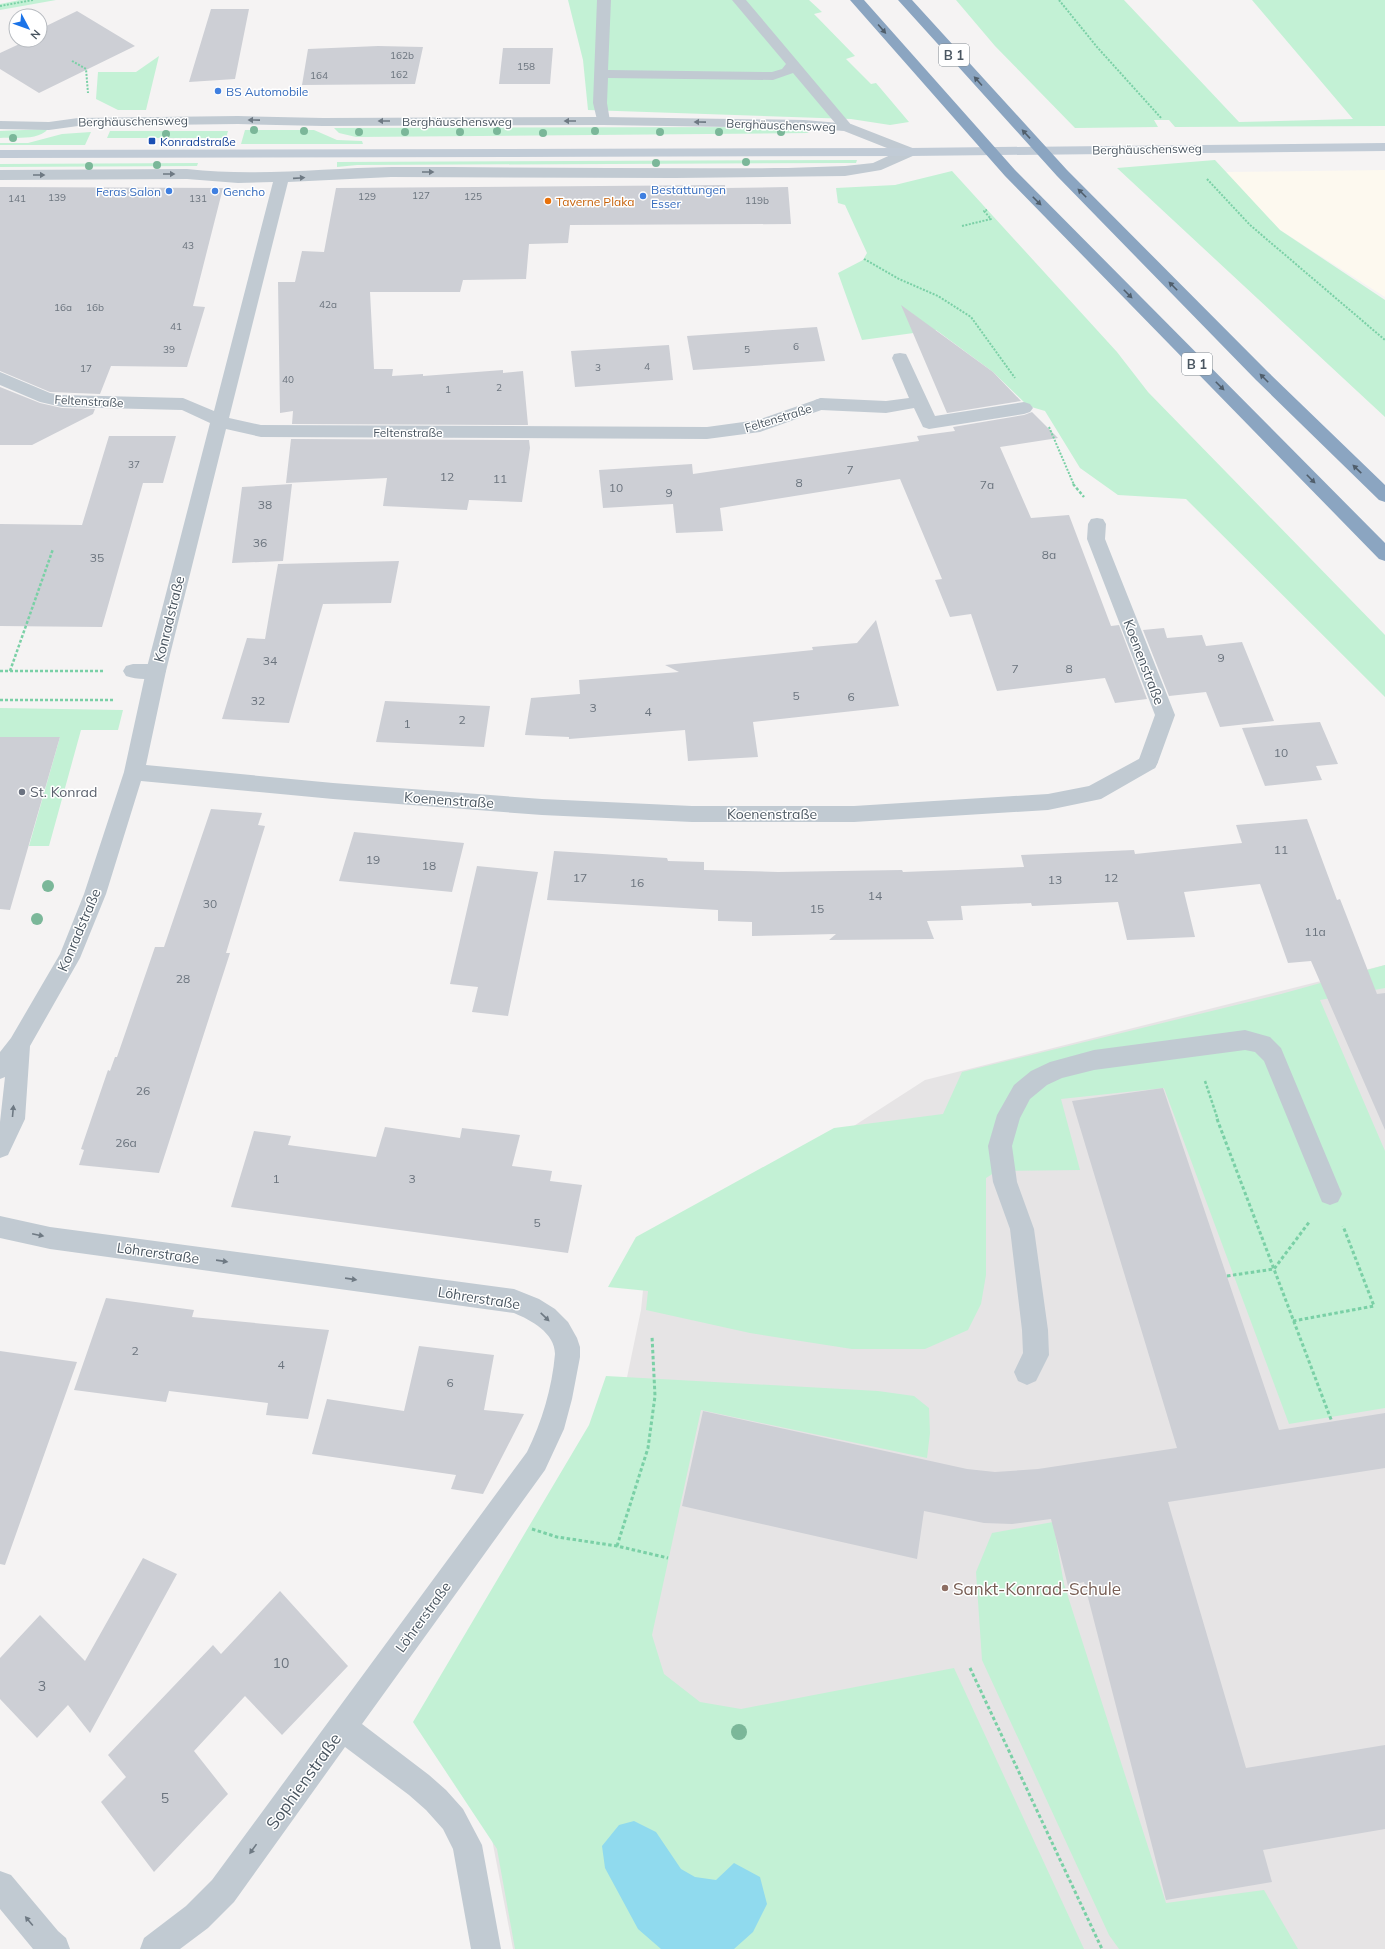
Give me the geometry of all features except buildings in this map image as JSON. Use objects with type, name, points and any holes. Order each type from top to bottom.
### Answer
[{"type":"highway","name":"B 1","points":[[857,0],[1010,174],[1385,554]]},
{"type":"highway","name":"B 1","points":[[905,0],[1062,173],[1257,370],[1385,496]]},
{"type":"main road","name":"Berghäuschensweg","points":[[0,154],[910,152],[1385,147]]},
{"type":"street","points":[[603,121],[600,103],[604,0]]},
{"type":"street","points":[[739,0],[846,127]]},
{"type":"street","points":[[601,74],[773,76],[787,72],[793,64]]},
{"type":"street","name":"Berghäuschensweg","points":[[0,126],[49,126],[91,121],[238,120],[323,122],[603,121],[804,124],[846,127],[910,152]]},
{"type":"street","name":"Berghäuschensweg","points":[[0,175],[187,174],[207,177],[281,179],[362,172],[845,171],[876,167],[910,152]]},
{"type":"street","name":"Konradstraße","points":[[0,1069],[10,1045],[69,958],[95,894],[134,772],[156,671],[281,179]]},
{"type":"street","points":[[900,358],[929,423],[1024,408]]},
{"type":"street","name":"Feltenstraße","points":[[0,378],[20,388],[57,400],[183,404],[193,407],[220,421],[240,428],[261,431],[707,433],[760,426],[821,404],[886,407],[919,402]]},
{"type":"street","name":"Koenenstraße","points":[[134,772],[333,791],[542,807],[692,814],[854,814],[1048,802],[1094,793],[1148,762],[1165,715],[1096,539],[1097,524]]},
{"type":"street","points":[[133,671],[156,671]]},
{"type":"street","points":[[1027,1372],[1036,1355],[1035,1330],[1022,1229],[1005,1182],[1000,1146],[1009,1115],[1022,1092],[1039,1078],[1058,1069],[1094,1060],[1245,1040],[1262,1044],[1273,1055],[1330,1194]]},
{"type":"street","name":"Konradstraße","points":[[0,1147],[12,1119],[10,1045]]},
{"type":"street","name":"Löhrerstraße","points":[[0,1227],[50,1238],[514,1301],[539,1311],[557,1329],[567,1348],[559,1404],[551,1433],[536,1461],[342,1727]]},
{"type":"street","name":"Sophienstraße","points":[[155,1949],[197,1917],[223,1891],[342,1727],[425,1790],[453,1819],[466,1845],[486,1949]]},
{"type":"street","points":[[0,1886],[47,1942],[56,1949]]},
{"type":"path","points":[[0,6],[33,0]]},
{"type":"path","points":[[1059,0],[1097,47],[1167,126],[1203,174],[1250,225],[1385,340]]},
{"type":"path","points":[[72,61],[86,69],[91,121]]},
{"type":"path","points":[[962,226],[991,218],[984,211],[987,210]]},
{"type":"path","points":[[864,259],[899,279],[938,296],[971,317],[1016,381]]},
{"type":"path","points":[[1048,425],[1074,486],[1095,513],[1097,524]]},
{"type":"path","points":[[10,671],[53,549]]},
{"type":"path","points":[[0,671],[133,671]]},
{"type":"path","points":[[0,700],[150,700]]},
{"type":"path","points":[[1217,1044],[1206,1065],[1205,1078],[1209,1097],[1332,1422]]},
{"type":"path","points":[[1227,1276],[1274,1269],[1330,1194]]},
{"type":"path","points":[[1293,1321],[1374,1306],[1330,1194]]},
{"type":"path","points":[[617,1546],[648,1448],[655,1396],[652,1336]]},
{"type":"path","points":[[496,1517],[556,1537],[617,1546],[668,1558]]},
{"type":"path","points":[[970,1668],[1102,1949]]},
{"type":"shaded area","points":[[1385,170],[1385,297],[1280,230],[1226,172]]},
{"type":"shaded area","name":"Sankt-Konrad-Schule","points":[[1385,965],[1385,1949],[513,1949],[491,1834],[625,1387],[641,1310],[649,1231],[846,1131],[925,1080]]},
{"type":"green space","points":[[20,0],[56,0],[0,10],[0,4]]},
{"type":"green space","points":[[568,0],[809,0],[822,12],[814,14],[855,56],[846,59],[871,84],[876,83],[909,122],[890,125],[851,119],[588,110],[583,60]]},
{"type":"green space","points":[[956,0],[1124,0],[1239,122],[1353,119],[1252,0],[1385,0],[1385,126],[1175,127],[1169,120],[1154,120],[1158,127],[1075,128],[995,46]]},
{"type":"green space","points":[[159,56],[146,110],[118,110],[96,99],[98,72],[136,72]]},
{"type":"green space","points":[[782,127],[801,129],[809,133],[356,137],[339,133],[334,128]]},
{"type":"green space","points":[[48,129],[44,133],[32,137],[0,138],[0,131]]},
{"type":"green space","points":[[245,130],[314,130],[337,140],[362,141],[363,144],[241,144]]},
{"type":"green space","points":[[110,131],[228,131],[226,138],[107,138]]},
{"type":"green space","points":[[91,132],[85,145],[0,145],[0,143],[28,143],[62,134]]},
{"type":"green space","points":[[857,160],[856,163],[357,165],[337,167],[337,162]]},
{"type":"green space","points":[[1215,160],[1280,230],[1385,300],[1385,417],[1117,168]]},
{"type":"green space","points":[[198,163],[197,166],[0,167],[0,164]]},
{"type":"green space","points":[[952,171],[1117,352],[1148,392],[1385,635],[1385,697],[1186,499],[1118,495],[1080,468],[1045,411],[1028,406],[993,372],[936,330],[862,340],[838,273],[863,260],[867,253],[845,205],[838,203],[836,188],[895,185]]},
{"type":"green space","points":[[0,708],[123,710],[118,730],[81,730],[49,846],[29,846],[60,737],[0,737]]},
{"type":"green space","points":[[1385,965],[1385,988],[1320,1000],[1385,1151],[1385,1408],[1289,1424],[1164,1088],[1061,1099],[1080,1170],[997,1171],[986,1178],[986,1275],[981,1304],[968,1330],[925,1349],[852,1349],[750,1333],[646,1310],[648,1291],[608,1287],[636,1237],[834,1128],[943,1114],[962,1072],[1281,994]]},
{"type":"green space","points":[[606,1376],[878,1391],[914,1396],[929,1408],[930,1433],[927,1458],[701,1410],[652,1635],[664,1674],[700,1702],[741,1709],[954,1668],[1084,1949],[515,1949],[497,1849],[413,1722],[589,1425]]},
{"type":"green space","points":[[1053,1522],[1064,1584],[1166,1903],[1264,1890],[1298,1949],[1119,1949],[1109,1935],[982,1660],[976,1572],[992,1533]]},
{"type":"water","points":[[634,1821],[656,1832],[681,1869],[695,1877],[716,1880],[734,1863],[760,1877],[767,1904],[753,1932],[734,1949],[661,1949],[638,1929],[605,1868],[602,1846],[619,1825]]},
{"type":"place","name":"BS Automobile","points":[[218,91]]},
{"type":"place","name":"Konradstraße","points":[[152,141]]},
{"type":"place","name":"Feras Salon","points":[[169,191]]},
{"type":"place","name":"Gencho","points":[[215,191]]},
{"type":"place","name":"Bestattungen Esser","points":[[643,196]]},
{"type":"place","name":"Taverne Plaka","points":[[548,201]]},
{"type":"place","name":"St. Konrad","points":[[22,792]]},
{"type":"place","name":"Sankt-Konrad-Schule","points":[[945,1588]]}]
